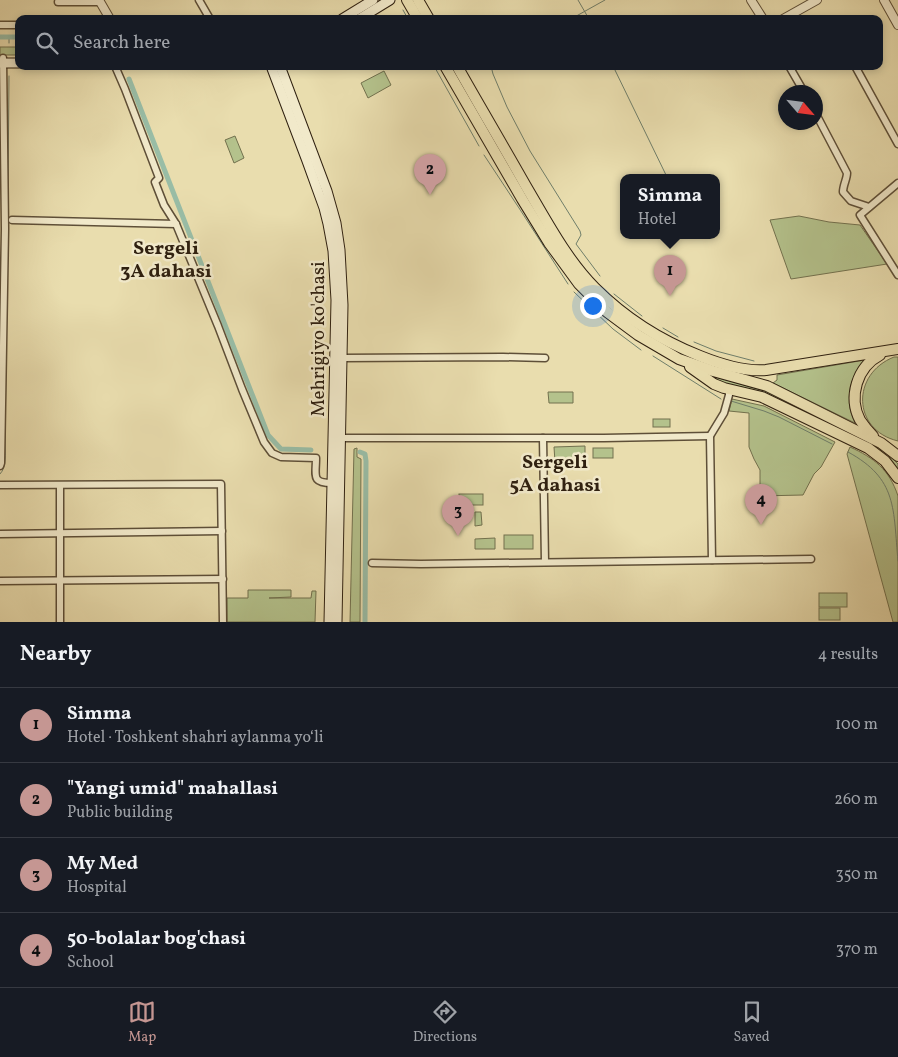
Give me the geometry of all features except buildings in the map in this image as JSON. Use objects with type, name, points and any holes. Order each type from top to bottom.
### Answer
[{"type":"highway","points":[[407,0],[416,15]]},
{"type":"highway","points":[[418,0],[427,15]]},
{"type":"highway","points":[[448,70],[496,143]]},
{"type":"highway","points":[[459,70],[496,143],[560,258],[579,284],[594,300],[624,325],[679,358],[713,371],[762,385],[881,443],[898,448]]},
{"type":"highway","points":[[526,197],[577,268],[594,288],[629,317],[662,337],[699,355],[753,371],[895,350]]},
{"type":"highway","points":[[895,350],[878,355],[867,364],[859,379],[855,396],[856,409],[861,422],[870,433],[898,456]]},
{"type":"highway","points":[[679,358],[710,382],[762,397],[868,448],[885,461],[898,478]]},
{"type":"highway","points":[[762,385],[768,383],[771,379],[770,374],[766,370]]},
{"type":"main road","points":[[349,15],[374,0]]},
{"type":"main road","points":[[366,15],[390,0]]},
{"type":"main road","points":[[1,60],[15,58]]},
{"type":"main road","points":[[1,60],[15,62]]},
{"type":"main road","name":"Mehrigiyo ko'chasi","points":[[272,70],[318,192],[328,224],[334,267],[336,300],[337,622]]},
{"type":"main road","name":"Mehrigiyo ko'chasi","points":[[282,70],[327,191],[338,236],[343,291],[342,358],[332,483],[329,622]]},
{"type":"street","points":[[199,0],[208,15]]},
{"type":"street","points":[[751,0],[760,15]]},
{"type":"street","points":[[790,15],[817,0]]},
{"type":"street","points":[[884,0],[898,26]]},
{"type":"street","points":[[58,2],[99,1],[108,15]]},
{"type":"street","points":[[0,25],[15,25]]},
{"type":"street","points":[[0,466],[1,60]]},
{"type":"street","points":[[117,70],[159,178],[155,182],[164,205],[176,224],[264,442],[272,453],[281,458],[316,458],[316,477],[319,482],[332,483]]},
{"type":"street","points":[[791,70],[800,85]]},
{"type":"street","points":[[857,70],[898,144]]},
{"type":"street","points":[[823,127],[847,173],[843,192],[851,201],[869,207]]},
{"type":"street","points":[[898,183],[860,215],[898,275]]},
{"type":"street","points":[[12,220],[176,224]]},
{"type":"street","points":[[342,358],[545,358]]},
{"type":"street","points":[[712,560],[710,436],[724,413],[729,389]]},
{"type":"street","points":[[337,438],[710,436]]},
{"type":"street","points":[[543,438],[545,562]]},
{"type":"street","points":[[0,485],[221,484],[223,622]]},
{"type":"street","points":[[60,486],[60,622]]},
{"type":"street","points":[[0,534],[222,531]]},
{"type":"street","points":[[372,563],[811,559]]},
{"type":"street","points":[[0,581],[223,579]]},
{"type":"green space","points":[[0,47],[15,47],[15,55],[0,55]]},
{"type":"green space","points":[[384,71],[391,85],[368,98],[361,83]]},
{"type":"green space","points":[[235,136],[244,158],[234,163],[225,140]]},
{"type":"green space","points":[[799,216],[829,222],[860,225],[887,264],[791,279],[770,220]]},
{"type":"green space","points":[[894,357],[898,357],[898,441],[883,435],[872,426],[865,414],[863,401],[864,388],[870,376],[880,365]]},
{"type":"green space","points":[[865,360],[855,374],[850,390],[850,406],[855,423],[773,383],[777,380],[777,375]]},
{"type":"green space","points":[[704,374],[767,391],[868,441],[895,460],[898,464],[898,471],[885,456],[724,385]]},
{"type":"green space","points":[[548,392],[573,392],[573,403],[549,403]]},
{"type":"green space","points":[[732,399],[764,406],[835,442],[803,495],[760,496],[760,470],[749,447],[749,413],[729,411]]},
{"type":"green space","points":[[653,419],[670,419],[670,427],[653,427]]},
{"type":"green space","points":[[585,446],[585,462],[555,462],[554,447]]},
{"type":"green space","points":[[850,447],[880,466],[890,478],[898,496],[898,622],[893,622],[847,454]]},
{"type":"green space","points":[[357,448],[357,457],[361,459],[360,622],[350,622],[354,449]]},
{"type":"green space","points":[[593,448],[613,448],[613,458],[593,458]]},
{"type":"green space","points":[[459,494],[483,494],[483,505],[459,505]]},
{"type":"green space","points":[[475,512],[481,512],[482,525],[475,526]]},
{"type":"green space","points":[[504,535],[533,535],[533,549],[504,549]]},
{"type":"green space","points":[[495,538],[495,549],[475,549],[475,539]]},
{"type":"green space","points":[[248,590],[291,590],[291,597],[269,598],[311,598],[312,591],[316,591],[315,622],[227,622],[227,598],[248,598]]},
{"type":"green space","points":[[819,593],[847,593],[847,607],[819,607]]},
{"type":"green space","points":[[819,608],[840,608],[840,620],[819,620]]},
{"type":"waterway","points":[[578,0],[587,15]]},
{"type":"waterway","points":[[578,15],[605,0]]},
{"type":"waterway","points":[[403,10],[406,15]]},
{"type":"waterway","points":[[0,37],[15,37]]},
{"type":"waterway","points":[[9,37],[9,43]]},
{"type":"waterway","points":[[436,70],[479,146]]},
{"type":"waterway","points":[[492,70],[507,107],[530,151],[580,231],[581,235],[576,244],[600,276]]},
{"type":"waterway","points":[[615,70],[666,174]]},
{"type":"waterway","points":[[8,193],[9,76]]},
{"type":"waterway","points":[[129,79],[268,435],[281,449],[311,450]]},
{"type":"waterway","points":[[484,155],[568,284]]},
{"type":"waterway","points":[[0,474],[4,468],[5,460],[7,282]]},
{"type":"waterway","points":[[574,292],[613,329],[641,350]]},
{"type":"waterway","points":[[614,294],[642,316]]},
{"type":"waterway","points":[[663,328],[678,337]]},
{"type":"waterway","points":[[694,342],[716,351],[754,361]]},
{"type":"waterway","points":[[653,356],[721,399]]},
{"type":"waterway","points":[[731,401],[779,417],[832,444]]},
{"type":"waterway","points":[[360,452],[365,454],[366,461],[365,622]]},
{"type":"waterway","points":[[848,452],[864,462],[876,473],[890,497],[898,561]]},
{"type":"place","name":"\"Yangi umid\" mahallasi","points":[[430,195]]},
{"type":"place","name":"Simma","points":[[670,296]]},
{"type":"place","name":"50-bolalar bog'chasi","points":[[761,525]]},
{"type":"place","name":"My Med","points":[[458,536]]},
{"type":"district","name":"Sergeli 3A dahasi","points":[[166,258]]},
{"type":"district","name":"Sergeli 5A dahasi","points":[[555,472]]}]
